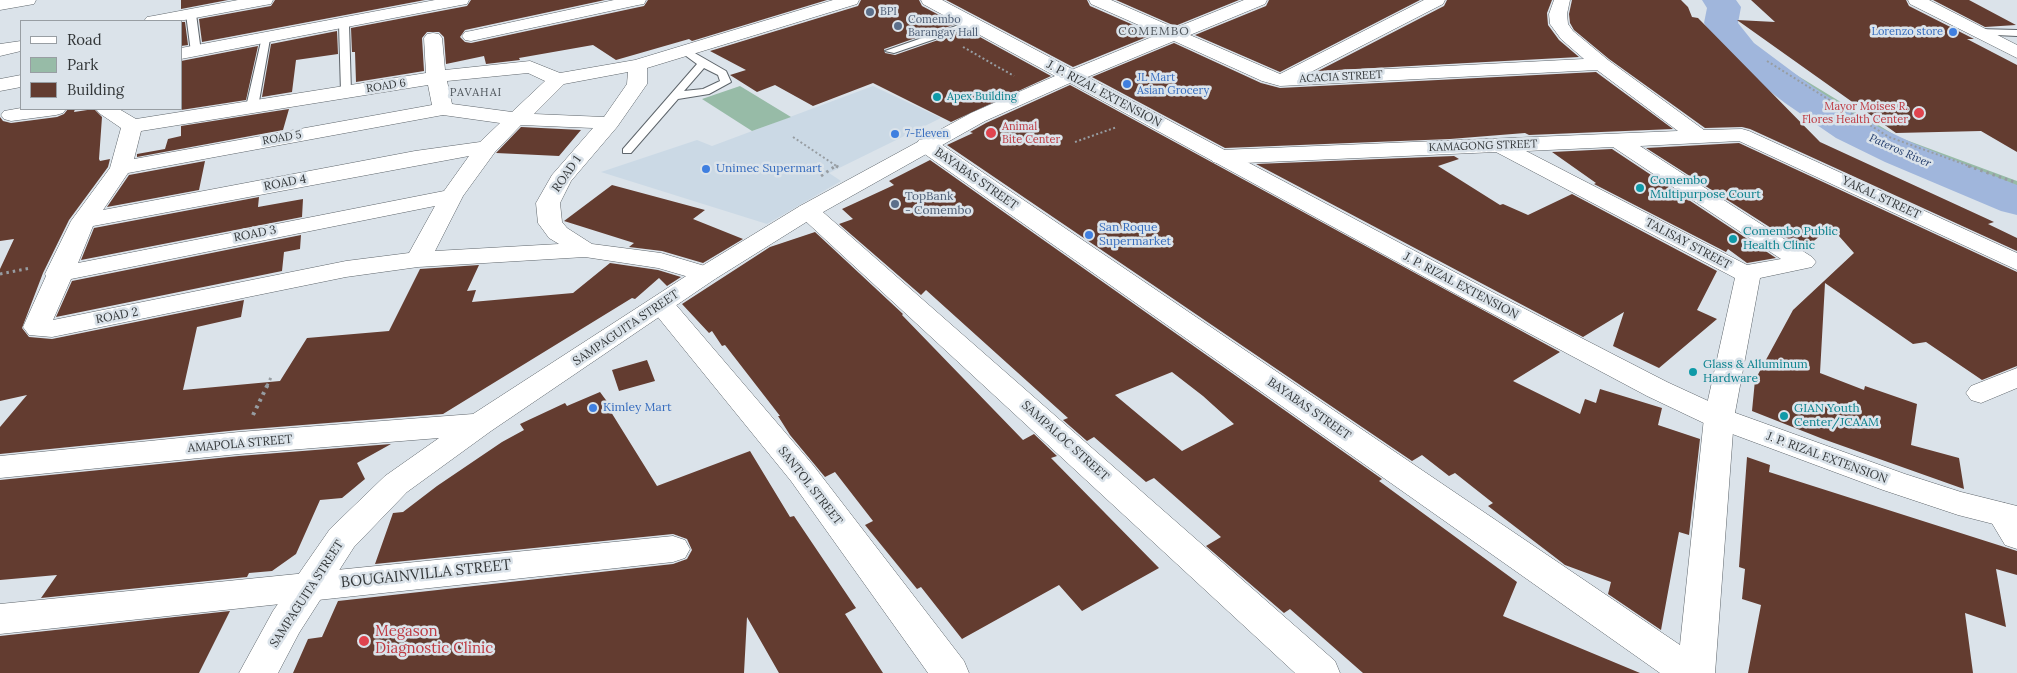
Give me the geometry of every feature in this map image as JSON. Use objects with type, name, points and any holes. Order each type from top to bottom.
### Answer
[{"type":"street","points":[[0,5],[28,0]]},
{"type":"street","points":[[158,20],[265,0]]},
{"type":"street","points":[[189,53],[461,0]]},
{"type":"street","points":[[471,36],[638,0]]},
{"type":"street","points":[[418,259],[452,196],[487,147],[558,78],[638,65],[851,0]]},
{"type":"street","name":"J. P. RIZAL EXTENSION","points":[[929,0],[1495,305],[1719,418],[2013,523]]},
{"type":"street","name":"ACACIA STREET","points":[[1097,0],[1269,77],[1280,80],[1601,64]]},
{"type":"street","name":"SAMPAGUITA STREET","points":[[258,673],[286,622],[342,538],[396,484],[480,424],[706,274],[808,211],[978,117],[1054,82],[1072,77],[1258,0]]},
{"type":"street","points":[[1280,80],[1437,0]]},
{"type":"street","points":[[1562,0],[1558,14],[1559,24],[1567,35],[1601,64],[1698,136]]},
{"type":"street","points":[[1916,0],[2017,52]]},
{"type":"street","points":[[433,38],[436,78],[443,109]]},
{"type":"street","points":[[0,50],[20,46]]},
{"type":"street","name":"ROAD 1","points":[[638,65],[637,84],[610,123],[576,159],[560,180],[548,203],[550,223],[558,233],[585,250],[661,261],[706,274]]},
{"type":"street","name":"ROAD 6","points":[[132,126],[436,78],[530,67],[558,78]]},
{"type":"street","points":[[0,85],[20,82]]},
{"type":"street","name":"ROAD 5","points":[[121,168],[443,109],[516,119],[610,123]]},
{"type":"street","points":[[10,115],[48,110]]},
{"type":"street","points":[[108,110],[132,126]]},
{"type":"street","name":"ROAD 2","points":[[132,126],[121,168],[83,221],[58,274],[37,327],[39,329],[52,329],[346,269],[418,259],[585,250]]},
{"type":"street","name":"KAMAGONG STREET","points":[[1221,157],[1745,135]]},
{"type":"street","name":"YAKAL STREET","points":[[1745,135],[2017,262]]},
{"type":"street","points":[[1617,140],[1803,262],[1744,273]]},
{"type":"street","name":"BAYABAS STREET","points":[[928,145],[1690,673]]},
{"type":"street","name":"TALISAY STREET","points":[[1500,145],[1744,273],[1748,278],[1749,284],[1719,418],[1696,673]]},
{"type":"street","name":"ROAD 4","points":[[83,221],[415,158],[487,147]]},
{"type":"street","name":"ROAD 3","points":[[58,274],[452,196]]},
{"type":"street","name":"SAMPALOC STREET","points":[[808,211],[1321,673]]},
{"type":"street","name":"SANTOL STREET","points":[[662,305],[802,473],[950,673]]},
{"type":"street","points":[[1981,393],[2017,377]]},
{"type":"street","name":"AMAPOLA STREET","points":[[0,467],[239,443],[480,424]]},
{"type":"street","name":"BOUGAINVILLA STREET","points":[[0,620],[673,549]]},
{"type":"lane","points":[[189,53],[191,14]]},
{"type":"lane","points":[[890,51],[973,23]]},
{"type":"lane","points":[[344,24],[346,92]]},
{"type":"lane","points":[[1978,32],[2017,33]]},
{"type":"lane","points":[[252,107],[264,39]]},
{"type":"lane","points":[[674,96],[705,92],[726,82],[722,73],[686,51]]},
{"type":"lane","points":[[627,150],[703,63]]},
{"type":"path","points":[[1767,62],[1889,137],[2017,183]]},
{"type":"path","points":[[1075,142],[1145,116]]},
{"type":"path","points":[[793,137],[861,181]]},
{"type":"path","points":[[239,443],[272,375]]},
{"type":"shaded area","points":[[873,86],[941,118],[829,173],[841,181],[767,224],[601,172],[697,140],[712,146]]},
{"type":"green space","points":[[1767,57],[1898,137],[2017,181],[2017,189],[1873,135],[1757,58]]},
{"type":"green space","points":[[740,86],[791,117],[752,131],[702,99]]},
{"type":"building","points":[[181,0],[228,0],[181,9]]},
{"type":"building","points":[[275,0],[425,0],[202,42],[199,19],[271,6]]},
{"type":"building","points":[[471,0],[605,0],[465,30],[460,37],[465,42],[471,43],[644,6],[648,0],[827,0],[692,41],[689,39],[616,60],[593,45],[519,58],[520,60],[486,64],[484,56],[446,64],[444,37],[439,32],[427,32],[422,38],[424,71],[356,82],[355,52],[352,52],[351,28],[467,6]]},
{"type":"building","points":[[861,0],[919,0],[922,6],[956,24],[884,49],[885,53],[895,55],[967,30],[1051,76],[951,122],[873,83],[813,106],[775,85],[757,92],[730,75],[746,70],[710,51],[858,6]]},
{"type":"building","points":[[946,0],[1087,0],[1090,6],[1154,34],[1073,67]]},
{"type":"building","points":[[1116,0],[1239,0],[1175,26]]},
{"type":"building","points":[[1269,0],[1420,0],[1280,72],[1195,35],[1266,6]]},
{"type":"building","points":[[1447,0],[1552,0],[1547,13],[1548,25],[1559,40],[1579,57],[1318,71],[1444,6]]},
{"type":"building","points":[[1572,0],[1681,0],[1688,7],[1692,17],[1698,18],[1820,142],[1994,222],[1988,224],[2017,238],[2017,251],[1750,129],[1742,127],[1705,128],[1609,59],[1574,30],[1570,23],[1569,14]]},
{"type":"building","points":[[1751,0],[1906,0],[1909,6],[1974,39],[1967,39],[2017,65],[2017,152],[1981,131],[1896,133],[1737,20],[1775,22]]},
{"type":"building","points":[[1933,0],[1969,0],[2016,25],[1985,27]]},
{"type":"building","points":[[182,22],[185,22],[188,45],[182,46]]},
{"type":"building","points":[[337,31],[338,54],[296,60],[292,92],[262,97],[271,44]]},
{"type":"building","points":[[1174,43],[1261,83],[1280,88],[1596,72],[1673,129],[1529,135],[1525,133],[1450,139],[1225,148],[1092,77]]},
{"type":"building","points":[[258,46],[246,100],[182,110],[182,61]]},
{"type":"building","points":[[1070,85],[1560,352],[1513,381],[1580,414],[1585,399],[1596,403],[1600,389],[1662,408],[1658,425],[1700,439],[1689,535],[1679,532],[1661,630],[1608,594],[1611,582],[1565,565],[1488,506],[1493,503],[1455,473],[1449,476],[1422,455],[1412,461],[947,145],[973,133],[970,132],[986,123]]},
{"type":"building","points":[[289,109],[283,130],[137,157],[137,154],[165,149],[168,139],[181,136],[181,126]]},
{"type":"building","points":[[67,110],[75,110],[74,112],[95,110],[102,117],[99,159],[100,161],[110,159],[108,167],[69,220],[43,273],[22,328],[29,337],[52,339],[244,300],[241,317],[197,327],[183,390],[280,381],[307,338],[389,331],[420,269],[479,265],[467,291],[476,290],[472,302],[573,293],[610,263],[658,270],[681,277],[667,286],[659,278],[635,299],[632,298],[443,414],[239,430],[0,454],[0,427],[27,395],[0,401],[0,269],[14,239],[0,241],[0,117],[3,121],[11,123],[57,117]]},
{"type":"building","points":[[521,127],[581,130],[559,156],[496,153]]},
{"type":"building","points":[[1739,143],[2017,272],[2017,366],[1982,380],[1926,342],[1913,344],[1825,283],[1820,373],[1864,390],[1865,386],[1917,404],[1911,445],[1959,458],[1964,489],[1823,439],[1752,411],[1755,380],[1793,310],[1854,253],[1831,227],[1804,249],[1646,148]]},
{"type":"building","name":"Comembo Multipurpose Court","points":[[1612,149],[1776,258],[1747,263],[1728,249],[1726,252],[1594,184],[1596,183],[1552,152]]},
{"type":"building","points":[[1454,156],[1459,159],[1438,166],[1500,205],[1503,204],[1528,215],[1572,194],[1717,271],[1697,310],[1717,319],[1659,368],[1613,346],[1624,312],[1583,337],[1256,164]]},
{"type":"building","points":[[930,160],[1382,479],[1379,481],[1517,582],[1503,616],[1640,673],[1363,673],[1290,609],[1284,613],[1206,546],[1221,537],[1154,478],[1146,482],[1094,437],[1087,441],[1063,420],[1068,418],[926,290],[921,295],[839,224],[853,219],[842,209],[894,185],[889,181]],"holes":[[[1172,372],[1203,396],[1234,424],[1182,451],[1115,395]]]},
{"type":"building","points":[[205,161],[199,190],[107,207],[129,175]]},
{"type":"building","points":[[612,185],[705,210],[693,219],[743,239],[703,263],[662,251],[629,247],[634,243],[564,221]]},
{"type":"building","points":[[259,197],[258,207],[303,199],[302,217],[81,260],[94,228]]},
{"type":"building","points":[[815,232],[903,314],[1023,440],[1034,434],[1057,456],[1051,458],[1159,568],[1082,611],[1059,585],[962,639],[921,587],[917,589],[865,525],[873,521],[835,472],[825,477],[790,435],[778,416],[780,416],[725,345],[722,346],[712,331],[709,333],[682,304],[770,247]]},
{"type":"building","points":[[301,235],[300,249],[284,252],[282,271],[56,317],[72,281]]},
{"type":"building","points":[[647,360],[655,381],[619,391],[612,370]]},
{"type":"building","points":[[600,392],[614,411],[611,412],[657,486],[750,451],[790,517],[794,516],[856,608],[845,614],[883,673],[779,673],[747,617],[744,673],[293,673],[308,639],[322,637],[338,601],[673,564],[687,559],[692,550],[687,539],[673,534],[375,564],[393,513],[403,512],[437,486],[502,442],[524,430],[520,424],[565,403],[567,406]]},
{"type":"building","points":[[391,444],[357,463],[365,479],[342,498],[320,500],[296,554],[272,571],[249,573],[247,577],[41,598],[57,575],[0,580],[0,480],[239,456]]},
{"type":"building","points":[[1747,457],[1770,465],[1769,472],[2017,551],[2017,575],[1996,569],[2006,627],[1965,613],[1973,673],[1748,673],[1761,605],[1742,599],[1745,569],[1739,567]]},
{"type":"building","points":[[230,611],[199,673],[0,673],[0,636]]},
{"type":"waterway","name":"Pateros River","points":[[1718,0],[1724,7],[1721,23],[1741,51],[1799,95],[1850,129],[1900,153],[2017,201]]},
{"type":"place","name":"BPI","points":[[870,12]]},
{"type":"place","name":"Comembo Barangay Hall","points":[[898,26]]},
{"type":"place","name":"Lorenzo store","points":[[1953,32]]},
{"type":"place","name":"JL Mart Asian Grocery","points":[[1127,84]]},
{"type":"place","name":"Apex Building","points":[[937,97]]},
{"type":"place","name":"Mayor Moises R. Flores Health Center","points":[[1919,113]]},
{"type":"place","name":"Animal Bite Center","points":[[991,133]]},
{"type":"place","name":"7-Eleven","points":[[895,134]]},
{"type":"place","name":"Unimec Supermart","points":[[706,169]]},
{"type":"place","name":"Comembo Multipurpose Court","points":[[1640,188]]},
{"type":"place","name":"TopBank - Comembo","points":[[895,204]]},
{"type":"place","name":"San Roque Supermarket","points":[[1089,235]]},
{"type":"place","name":"Comembo Public Health Clinic","points":[[1733,239]]},
{"type":"place","name":"Glass & Alluminum Hardware","points":[[1693,372]]},
{"type":"place","name":"Kimley Mart","points":[[593,408]]},
{"type":"place","name":"GIAN Youth Center/JCAAM","points":[[1784,416]]},
{"type":"place","name":"Megason Diagnostic Clinic","points":[[364,641]]},
{"type":"district","name":"COMEMBO","points":[[1154,32]]},
{"type":"district","name":"PAVAHAI","points":[[476,93]]}]
